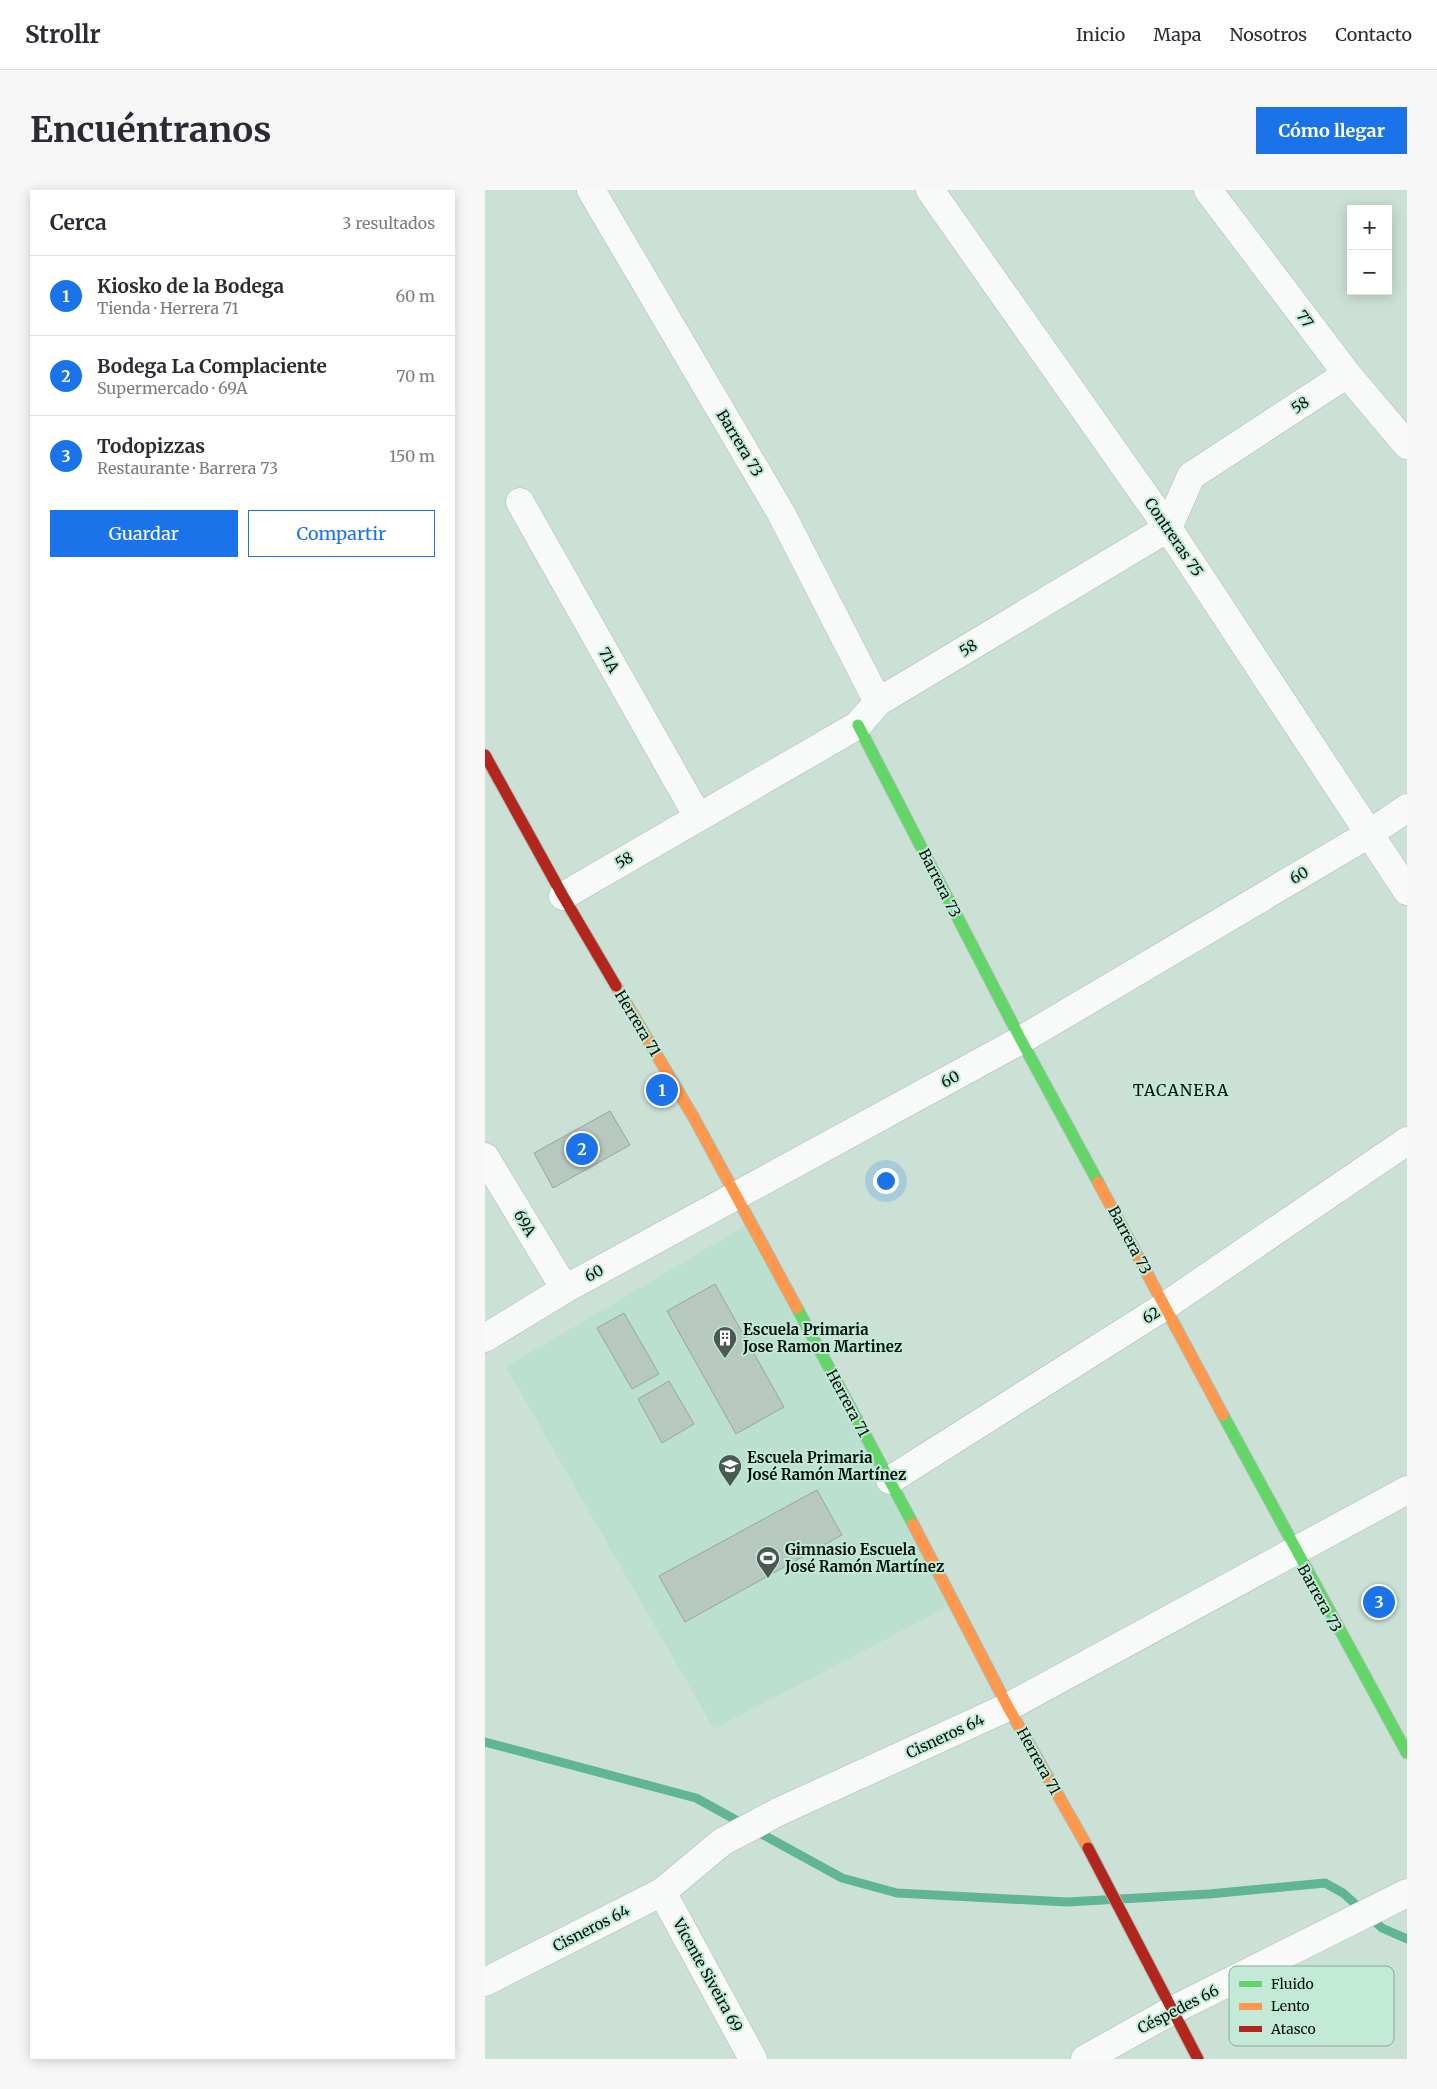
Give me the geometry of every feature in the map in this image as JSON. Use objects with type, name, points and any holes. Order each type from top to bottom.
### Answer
[{"type":"street","name":"Barrera 73","points":[[591,190],[781,513],[878,702]]},
{"type":"street","name":"Contreras 75","points":[[930,190],[1169,528],[1407,891]]},
{"type":"street","name":"77","points":[[1208,190],[1347,374],[1407,444]]},
{"type":"street","name":"58","points":[[563,896],[858,725],[878,702],[1169,528],[1191,476],[1347,374]]},
{"type":"street","name":"71A","points":[[520,502],[697,817]]},
{"type":"street","name":"Barrera 73","points":[[858,725],[1021,1040],[1295,1552],[1407,1753]]},
{"type":"street","name":"Herrera 71","points":[[485,755],[563,896],[694,1118],[889,1480],[1008,1707],[1101,1871],[1171,2011],[1198,2059]]},
{"type":"street","name":"60","points":[[485,1338],[565,1289],[1021,1040],[1369,834],[1407,808]]},
{"type":"street","name":"62","points":[[889,1480],[1165,1306],[1407,1141]]},
{"type":"street","name":"69A","points":[[485,1157],[565,1289]]},
{"type":"street","name":"Cisneros 64","points":[[485,1982],[662,1892],[723,1842],[778,1812],[1008,1707],[1407,1490]]},
{"type":"street","name":"Vicente Siveira 69","points":[[662,1892],[753,2059]]},
{"type":"street","name":"Céspedes 66","points":[[1262,1966],[1399,1897]]},
{"type":"street","name":"Céspedes 66","points":[[1085,2059],[1171,2011],[1229,1982]]},
{"type":"path","points":[[522,1217],[635,1152],[649,1140],[694,1118]]},
{"type":"shaded area","name":"Escuela Primaria José Ramón Martínez","points":[[745,1226],[949,1606],[714,1729],[506,1367]]},
{"type":"building","points":[[666,1077],[676,1094],[658,1104],[648,1087]]},
{"type":"building","points":[[610,1111],[630,1145],[553,1188],[534,1153]]},
{"type":"building","name":"Escuela Primaria Jose Ramon Martinez","points":[[715,1284],[784,1407],[736,1434],[667,1311]]},
{"type":"building","points":[[624,1313],[659,1374],[632,1389],[597,1328]]},
{"type":"building","points":[[669,1381],[694,1424],[662,1443],[638,1399]]},
{"type":"building","points":[[817,1490],[842,1535],[685,1622],[659,1576]]},
{"type":"waterway","points":[[485,1742],[696,1798],[842,1878],[897,1893],[1067,1902],[1209,1894],[1325,1883],[1343,1893],[1382,1928],[1407,1939]]},
{"type":"traffic: fast","points":[[858,725],[1021,1040],[1098,1182]]},
{"type":"traffic: fast","points":[[797,1308],[913,1524]]},
{"type":"traffic: fast","points":[[1223,1415],[1407,1753]]},
{"type":"traffic: slow","points":[[616,986],[694,1118],[797,1308]]},
{"type":"traffic: slow","points":[[1098,1182],[1223,1415]]},
{"type":"traffic: slow","points":[[913,1524],[1008,1707],[1088,1848]]},
{"type":"traffic: jam","points":[[485,755],[563,896],[616,986]]},
{"type":"traffic: jam","points":[[1088,1848],[1198,2059]]},
{"type":"place","name":"Kiosko de la Bodega","points":[[662,1090]]},
{"type":"place","name":"Bodega La Complaciente","points":[[582,1149]]},
{"type":"place","name":"Escuela Primaria Jose Ramon Martinez","points":[[725,1359]]},
{"type":"place","name":"Escuela Primaria José Ramón Martínez","points":[[730,1487]]},
{"type":"place","name":"Gimnasio Escuela José Ramón Martínez","points":[[768,1579]]},
{"type":"place","name":"Todopizzas","points":[[1379,1602]]},
{"type":"district","name":"TACANERA","points":[[1181,1090]]}]
